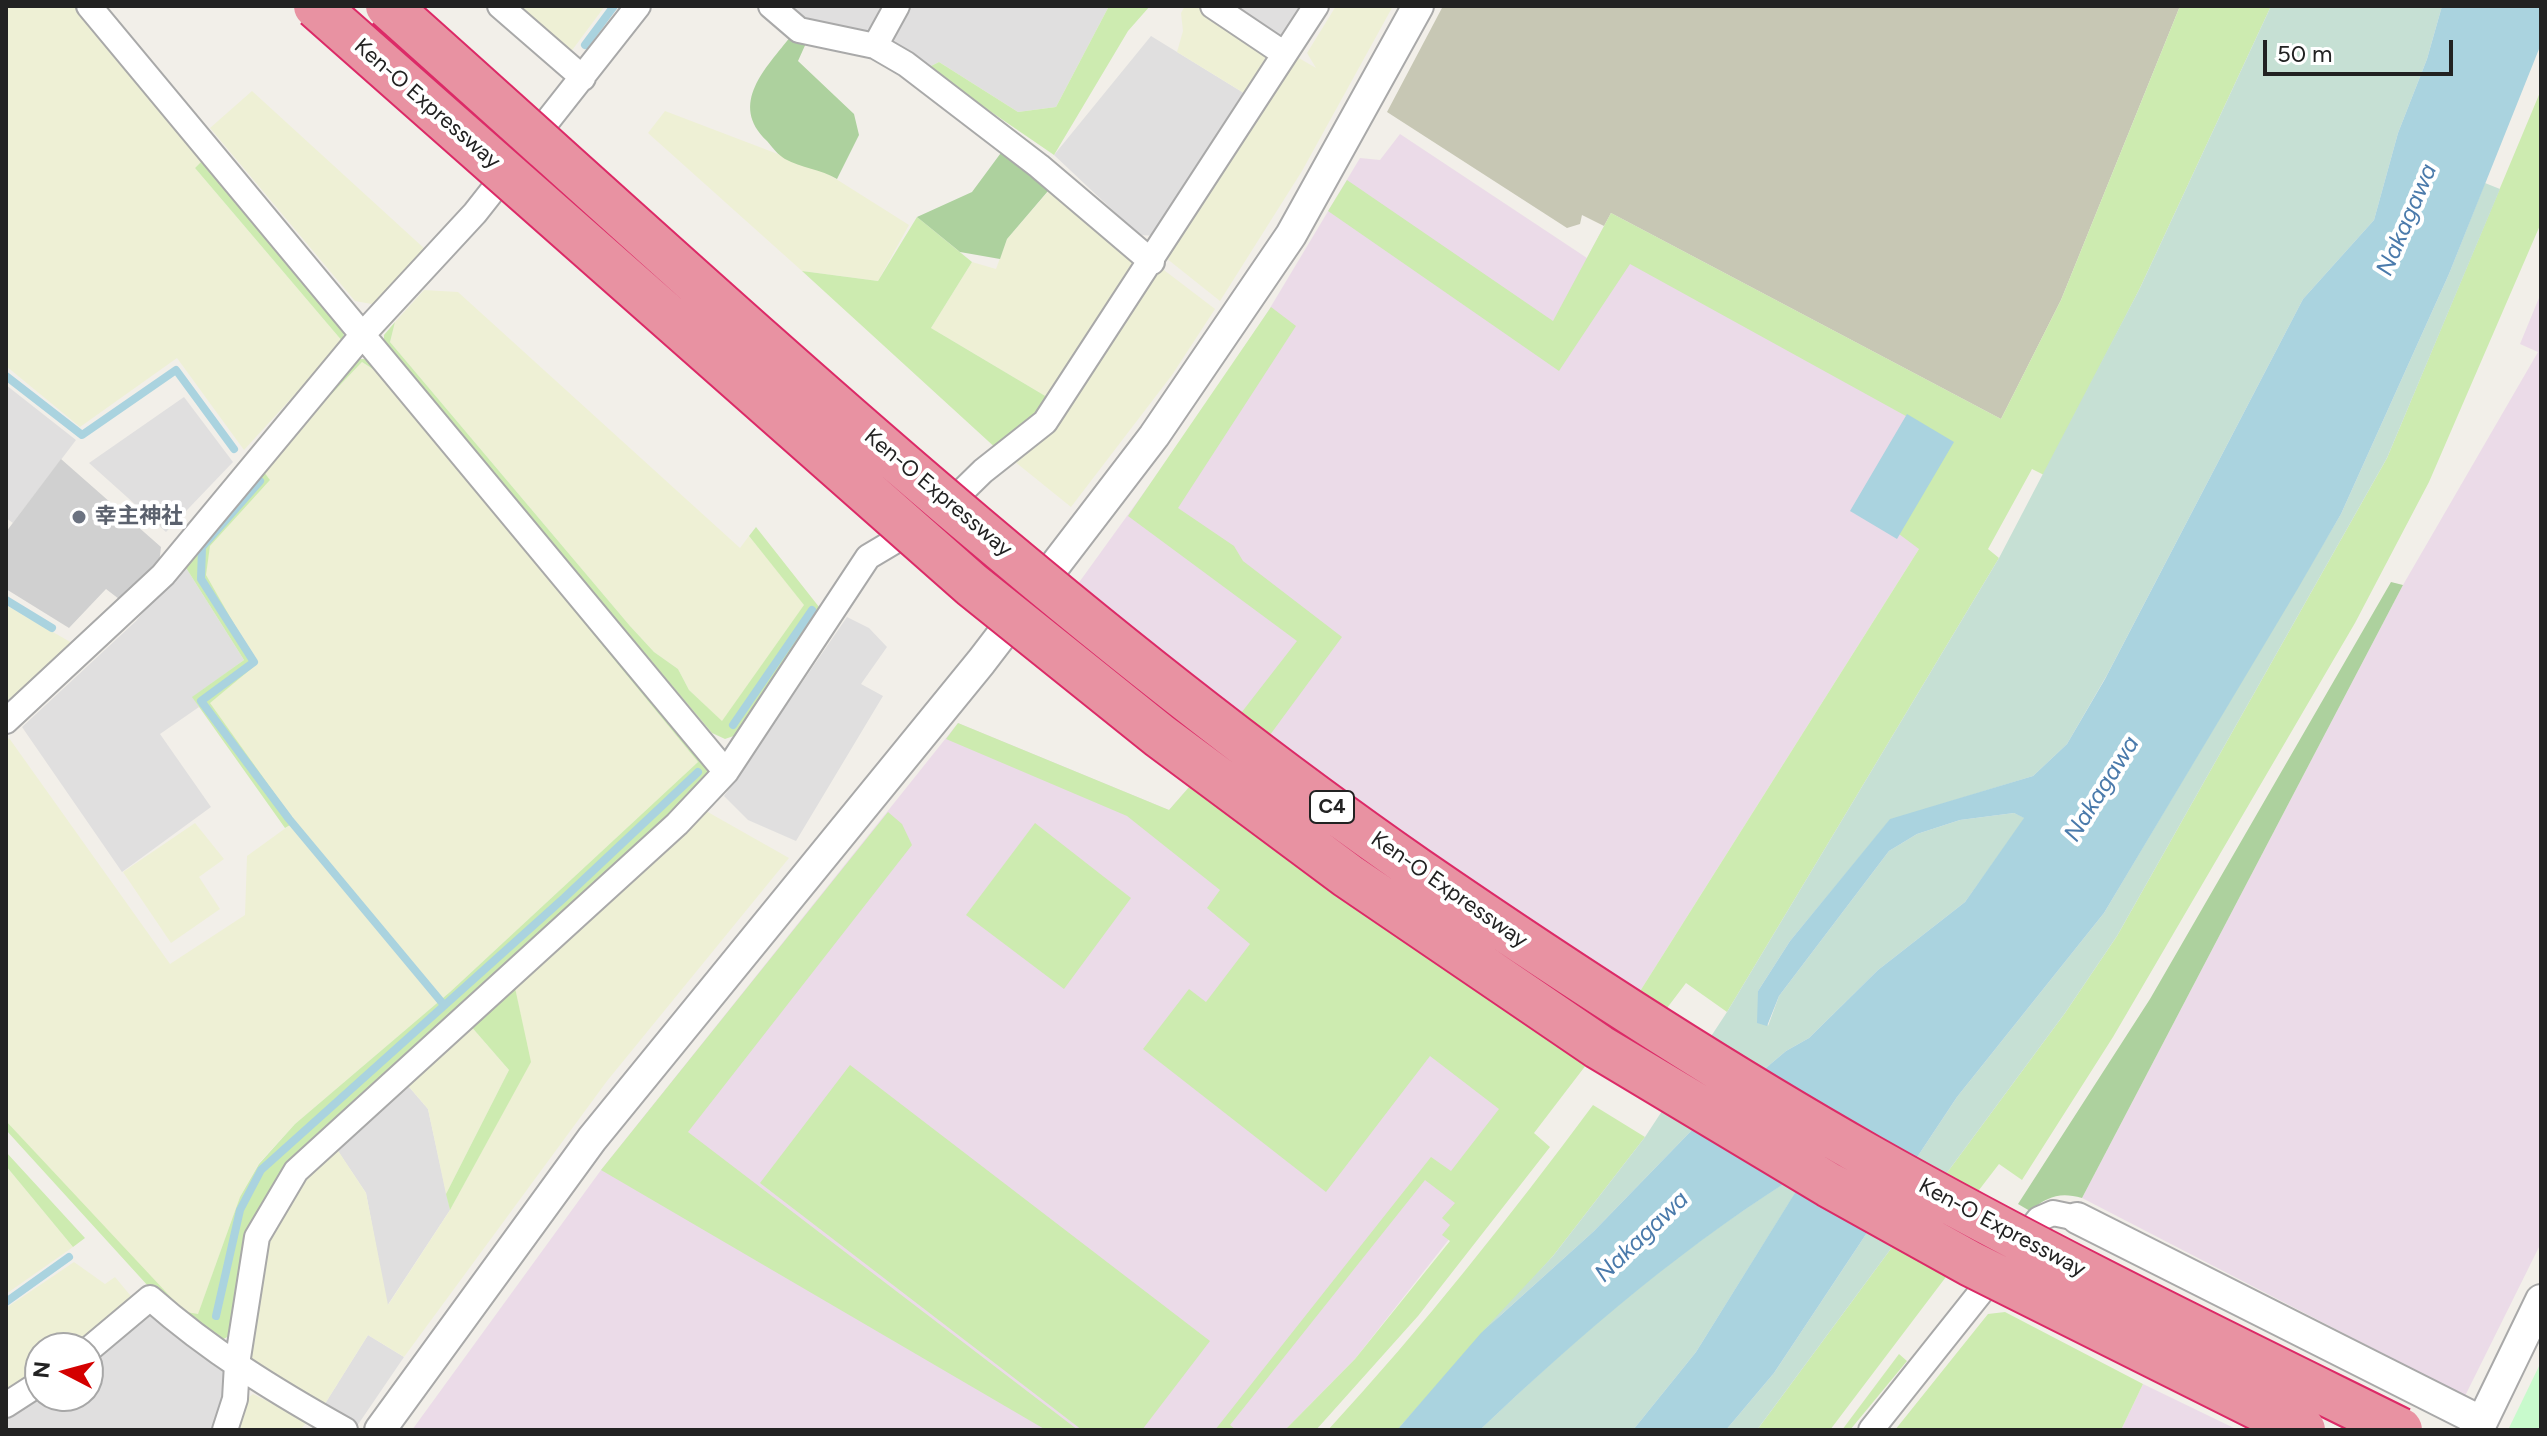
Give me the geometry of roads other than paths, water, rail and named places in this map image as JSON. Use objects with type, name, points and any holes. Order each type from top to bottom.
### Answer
[{"type":"highway","name":"Ken-O Expressway","points":[[316,6],[972,585],[1160,736],[1348,876],[1599,1047],[1829,1185],[1971,1264],[2303,1430]]},
{"type":"highway","name":"Ken-O Expressway","points":[[388,6],[997,545],[1228,731],[1412,866],[1679,1043],[1871,1158],[2145,1303],[2400,1430]]},
{"type":"street","points":[[89,6],[726,772]]},
{"type":"street","points":[[500,6],[583,78]]},
{"type":"street","points":[[6,721],[163,575],[364,333],[475,213],[638,6]]},
{"type":"street","points":[[771,6],[799,30],[875,46],[906,64],[1039,166],[1152,262]]},
{"type":"street","points":[[875,46],[897,6]]},
{"type":"street","points":[[1213,6],[1283,53]]},
{"type":"street","points":[[225,1430],[235,1399],[237,1364],[257,1237],[296,1171],[677,824],[726,772],[868,557],[937,516],[983,471],[1045,422],[1316,6]]},
{"type":"street","points":[[380,1430],[592,1139],[981,662],[1154,436],[1291,235],[1418,6]]},
{"type":"street","points":[[1871,1430],[2039,1219],[2053,1213],[2077,1218],[2480,1426],[2541,1300]]},
{"type":"street","points":[[104,1337],[150,1298],[193,1336],[237,1364],[261,1384],[345,1430]]},
{"type":"street","points":[[8,1414],[24,1398]]},
{"type":"water","name":"Nakagawa","points":[[2442,6],[2541,6],[2541,44],[2449,274],[2341,514],[2104,913],[1957,1097],[1774,1373],[1726,1430],[1633,1430],[1696,1352],[1811,1167],[1722,1226],[1638,1290],[1480,1430],[1397,1430],[1481,1333],[1594,1231],[1691,1131],[1786,1051],[1809,1038],[1878,970],[1965,902],[2024,818],[2014,813],[1960,820],[1917,834],[1889,851],[1779,996],[1767,1026],[1757,1023],[1758,991],[1790,941],[1890,819],[2033,776],[2067,744],[2105,679],[2303,299],[2374,220],[2398,133],[2427,59]]},
{"type":"water","points":[[1907,414],[1954,442],[1897,539],[1850,511]]},
{"type":"waterway","points":[[585,45],[614,6]]},
{"type":"waterway","points":[[6,376],[82,435],[176,370],[234,449]]},
{"type":"waterway","points":[[260,481],[202,547],[201,579],[254,662],[201,701],[289,819],[444,1005]]},
{"type":"waterway","points":[[6,600],[52,628]]},
{"type":"waterway","points":[[733,725],[812,610]]},
{"type":"waterway","points":[[216,1316],[240,1210],[261,1170],[564,898],[698,772]]},
{"type":"waterway","points":[[6,1302],[69,1257]]},
{"type":"place","name":"幸主神社","points":[[79,517]]}]
